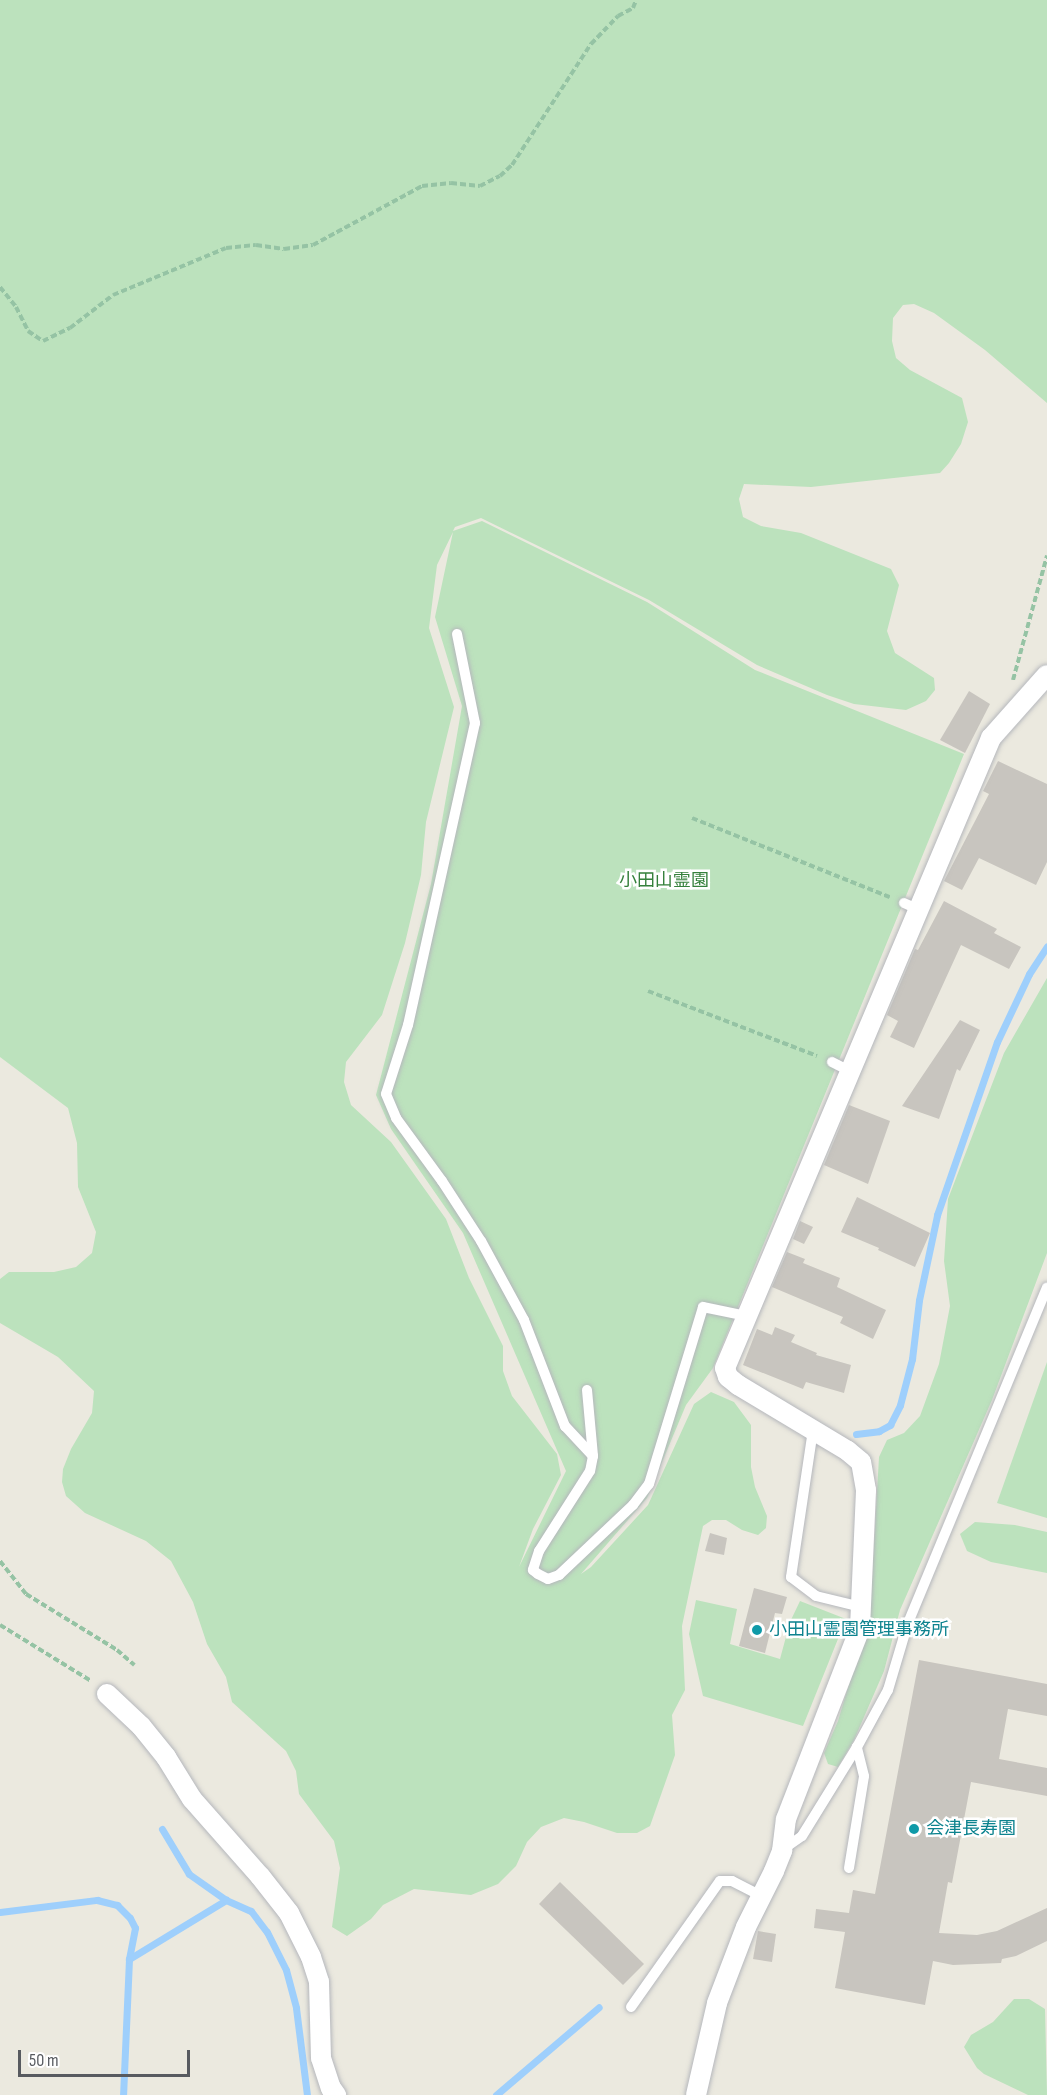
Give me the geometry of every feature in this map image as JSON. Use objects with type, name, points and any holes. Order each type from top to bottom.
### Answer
[{"type":"street","points":[[696,2095],[717,2003],[746,1927],[782,1851],[786,1819],[860,1628],[866,1490],[861,1462],[728,1377],[725,1368],[850,1071],[912,907],[991,738],[1012,711],[1047,675]]},
{"type":"street","points":[[107,1694],[141,1726],[166,1757],[192,1799],[260,1876],[289,1913],[311,1957],[319,1982],[321,2058],[331,2088],[336,2095]]},
{"type":"lane","points":[[457,634],[475,723],[408,1025],[386,1094],[396,1118],[442,1181],[481,1241],[519,1310],[565,1426],[593,1456]]},
{"type":"lane","points":[[832,1062],[850,1071]]},
{"type":"lane","points":[[782,1851],[802,1836],[857,1747],[888,1690],[911,1615],[1047,1288]]},
{"type":"lane","points":[[587,1390],[593,1456],[590,1471],[539,1551],[533,1570],[548,1579],[558,1575],[633,1505],[649,1484],[703,1307],[747,1316]]},
{"type":"lane","points":[[813,1430],[791,1577],[816,1596],[861,1607]]},
{"type":"lane","points":[[849,1868],[864,1776],[857,1747]]},
{"type":"lane","points":[[632,2007],[720,1881],[732,1881],[762,1896]]},
{"type":"path","points":[[0,287],[16,307],[28,331],[43,341],[70,328],[113,295],[226,248],[256,245],[284,249],[313,245],[422,186],[451,183],[480,186],[500,177],[513,165],[591,44],[618,16],[633,8],[636,0]]},
{"type":"path","points":[[1012,711],[1007,704],[1047,556]]},
{"type":"path","points":[[692,818],[912,907]]},
{"type":"path","points":[[648,991],[832,1062]]},
{"type":"path","points":[[0,1561],[26,1594],[117,1650],[134,1665]]},
{"type":"path","points":[[0,1625],[88,1678],[107,1694]]},
{"type":"green space","name":"小田山霊園","points":[[0,0],[1047,0],[1047,403],[985,350],[934,313],[914,304],[903,305],[893,318],[892,341],[896,358],[910,370],[962,398],[968,422],[961,444],[949,463],[940,473],[811,487],[744,484],[739,499],[743,517],[761,526],[801,533],[891,569],[899,585],[887,631],[895,653],[934,678],[935,690],[926,701],[906,710],[854,704],[827,695],[757,665],[649,600],[481,518],[455,527],[453,531],[482,521],[647,602],[755,670],[964,754],[713,1368],[686,1405],[647,1498],[581,1574],[591,1567],[648,1505],[694,1404],[711,1392],[734,1402],[751,1425],[751,1467],[755,1487],[767,1516],[766,1528],[758,1535],[742,1530],[726,1520],[712,1520],[703,1526],[682,1626],[685,1690],[672,1715],[675,1755],[650,1826],[637,1833],[617,1833],[564,1818],[541,1827],[527,1842],[516,1866],[498,1884],[471,1895],[414,1889],[383,1905],[371,1919],[347,1936],[332,1927],[340,1868],[334,1841],[299,1794],[296,1771],[286,1751],[232,1702],[226,1677],[207,1644],[193,1602],[171,1561],[146,1541],[85,1513],[66,1496],[62,1482],[63,1469],[71,1449],[92,1413],[94,1391],[58,1357],[0,1323],[0,1279],[9,1272],[54,1272],[76,1267],[92,1253],[96,1232],[78,1187],[77,1143],[68,1108],[0,1057]],"holes":[[[453,532],[435,617],[462,706],[431,884],[376,1095],[391,1129],[463,1233],[566,1471],[519,1567],[533,1529],[561,1475],[557,1454],[512,1396],[503,1371],[503,1346],[469,1278],[446,1219],[391,1142],[351,1105],[344,1082],[346,1062],[382,1015],[405,943],[421,875],[426,822],[454,707],[429,628],[437,565]]]},
{"type":"green space","points":[[1047,978],[1047,1253],[992,1400],[900,1610],[884,1671],[854,1740],[838,1767],[828,1764],[824,1753],[838,1721],[870,1614],[879,1457],[887,1440],[904,1433],[920,1416],[939,1364],[950,1306],[944,1261],[948,1199],[1004,1053]]},
{"type":"green space","points":[[1047,1362],[1047,1518],[997,1503]]},
{"type":"green space","points":[[975,1522],[1015,1525],[1047,1532],[1047,1573],[991,1562],[967,1551],[960,1534]]},
{"type":"green space","points":[[696,1600],[737,1609],[730,1644],[780,1659],[790,1622],[800,1601],[846,1619],[803,1726],[703,1696],[689,1634]]},
{"type":"green space","points":[[1014,1999],[1029,1999],[1045,2009],[1047,2095],[1028,2095],[984,2074],[977,2068],[964,2047],[971,2035],[993,2022]]},
{"type":"building","points":[[969,691],[990,704],[965,753],[940,740]]},
{"type":"building","points":[[998,761],[1047,784],[1047,862],[1036,885],[979,858],[962,890],[944,881],[989,794],[983,791]]},
{"type":"building","points":[[944,901],[997,929],[994,933],[1021,947],[1009,969],[961,945],[914,1048],[890,1037],[898,1021],[887,1015],[915,949],[918,950]]},
{"type":"building","points":[[960,1020],[980,1030],[960,1071],[957,1069],[939,1119],[902,1106]]},
{"type":"building","points":[[849,1105],[890,1121],[868,1184],[824,1165]]},
{"type":"building","points":[[857,1197],[930,1233],[915,1267],[841,1232]]},
{"type":"building","points":[[800,1221],[813,1227],[804,1244],[793,1239]]},
{"type":"building","points":[[787,1252],[805,1259],[803,1263],[840,1278],[837,1287],[886,1310],[873,1339],[840,1323],[843,1317],[772,1287]]},
{"type":"building","points":[[775,1327],[795,1335],[791,1342],[817,1353],[816,1355],[851,1365],[844,1393],[806,1382],[803,1389],[743,1365],[757,1329],[772,1335]]},
{"type":"building","points":[[710,1533],[727,1538],[724,1555],[705,1551]]},
{"type":"building","name":"小田山霊園管理事務所","points":[[754,1588],[787,1597],[782,1614],[775,1613],[765,1653],[739,1646]]},
{"type":"building","name":"会津長寿園","points":[[919,1660],[1047,1684],[1047,1716],[1008,1709],[999,1759],[1047,1768],[1047,1796],[971,1782],[952,1883],[948,1882],[939,1933],[977,1935],[997,1931],[1047,1908],[1047,1941],[1016,1956],[1002,1959],[1001,1963],[953,1965],[933,1961],[925,2005],[835,1988],[845,1932],[814,1928],[816,1909],[849,1913],[853,1890],[875,1894]]},
{"type":"building","points":[[560,1882],[644,1964],[623,1985],[539,1904]]},
{"type":"building","points":[[758,1931],[776,1934],[772,1962],[753,1959]]},
{"type":"waterway","points":[[856,1434],[879,1431],[890,1425],[900,1405],[912,1359],[919,1300],[937,1215],[997,1042],[1029,974],[1047,946]]},
{"type":"waterway","points":[[162,1829],[189,1874],[226,1900]]},
{"type":"waterway","points":[[0,1912],[97,1900],[117,1905],[130,1918],[135,1928],[129,1959],[123,2095]]},
{"type":"waterway","points":[[129,1959],[226,1900],[251,1911],[267,1932],[286,1970],[296,2008],[307,2095]]},
{"type":"waterway","points":[[496,2095],[599,2007]]},
{"type":"place","name":"小田山霊園管理事務所","points":[[757,1630]]},
{"type":"place","name":"会津長寿園","points":[[914,1829]]}]
